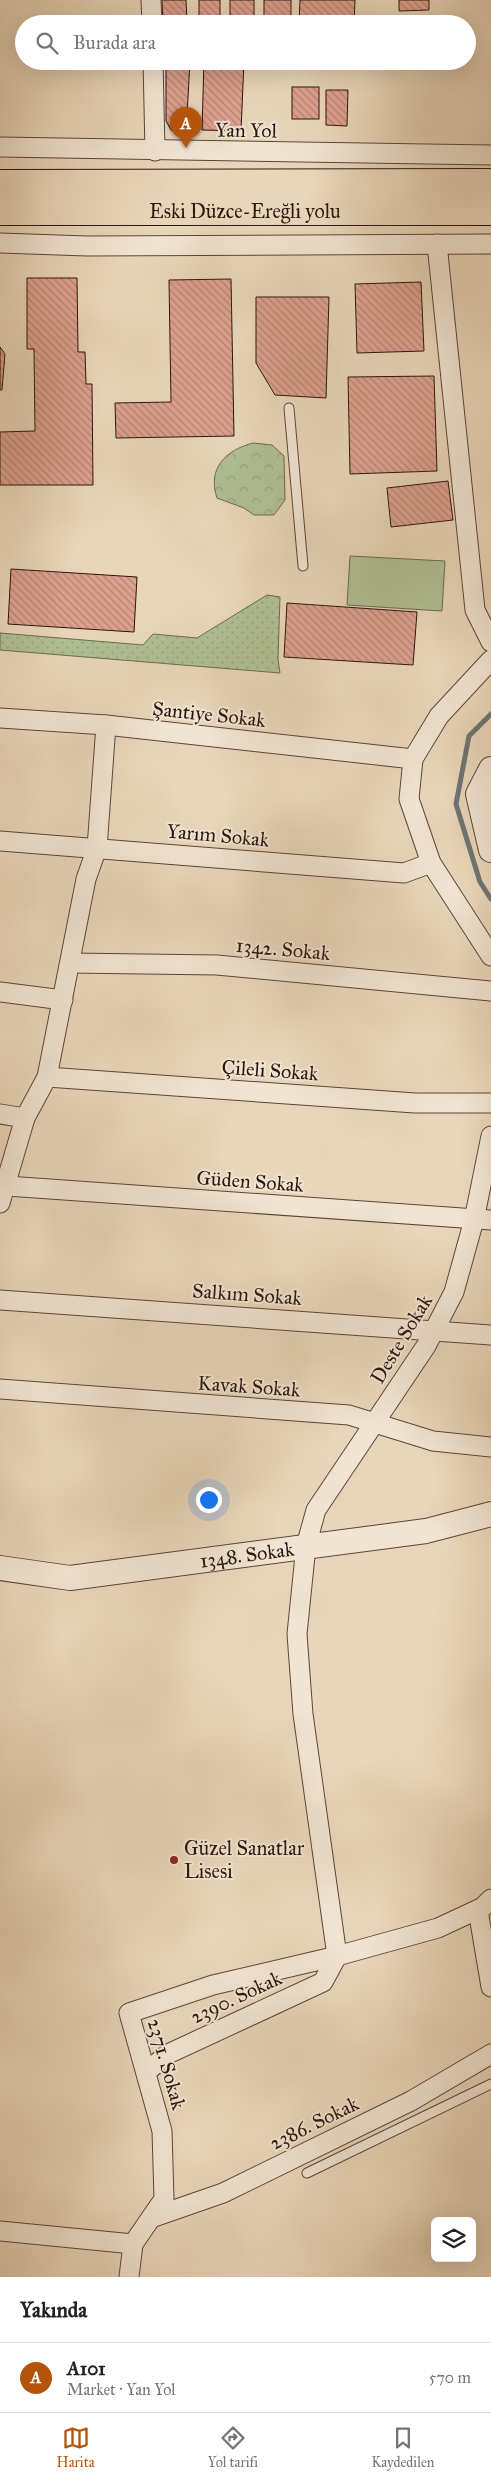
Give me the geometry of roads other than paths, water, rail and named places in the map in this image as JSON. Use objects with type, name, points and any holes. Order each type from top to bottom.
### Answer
[{"type":"main road","name":"Eski Düzce-Ereğli yolu","points":[[0,184],[487,183]]},
{"type":"main road","name":"Eski Düzce-Ereğli yolu","points":[[0,211],[359,210],[491,212]]},
{"type":"street","points":[[151,0],[152,15]]},
{"type":"street","points":[[154,70],[170,183]]},
{"type":"street","name":"Yan Yol","points":[[0,148],[486,155]]},
{"type":"street","points":[[486,155],[487,183]]},
{"type":"street","points":[[357,244],[359,210]]},
{"type":"street","points":[[0,243],[87,246],[491,244]]},
{"type":"street","points":[[437,244],[475,610],[491,642]]},
{"type":"street","points":[[491,660],[439,716],[413,759],[409,799],[431,863],[491,956]]},
{"type":"street","name":"Şantiye Sokak","points":[[0,718],[106,726],[413,759]]},
{"type":"street","points":[[3,1195],[25,1118],[46,1077],[86,879],[97,848],[106,726]]},
{"type":"street","points":[[491,769],[478,794],[491,850]]},
{"type":"street","name":"Yarım Sokak","points":[[0,841],[404,873],[431,863]]},
{"type":"street","name":"1342. Sokak","points":[[70,963],[217,965],[491,991]]},
{"type":"street","points":[[0,992],[63,1000]]},
{"type":"street","name":"Çileli Sokak","points":[[46,1077],[415,1103],[491,1103]]},
{"type":"street","points":[[0,1114],[25,1118]]},
{"type":"street","name":"Deste Sokak","points":[[337,1956],[304,1724],[297,1634],[306,1546],[316,1510],[375,1424],[434,1330],[454,1292],[483,1220],[491,1136]]},
{"type":"street","name":"Güden Sokak","points":[[3,1195],[483,1220]]},
{"type":"street","name":"Salkım Sokak","points":[[0,1300],[491,1335]]},
{"type":"street","name":"Kavak Sokak","points":[[0,1389],[349,1415],[433,1442],[491,1447]]},
{"type":"street","name":"1348. Sokak","points":[[0,1568],[70,1578],[151,1569],[306,1546],[426,1531],[491,1514]]},
{"type":"street","points":[[484,1904],[491,1986]]},
{"type":"street","name":"2371. Sokak","points":[[133,2244],[164,2199],[162,2131],[129,2013],[213,1985],[337,1956],[438,1928],[484,1904]]},
{"type":"street","name":"2390. Sokak","points":[[146,2072],[168,2054],[323,1982],[337,1956]]},
{"type":"street","name":"2386. Sokak","points":[[151,2218],[223,2193],[411,2101],[491,2054]]},
{"type":"street","points":[[0,2231],[133,2244],[129,2277]]},
{"type":"lane","points":[[289,408],[303,566]]},
{"type":"lane","points":[[307,2173],[491,2084]]},
{"type":"waterway","points":[[491,714],[469,736],[456,804],[480,882],[491,899]]},
{"type":"place","name":"A101","points":[[186,148]]},
{"type":"place","name":"Güzel Sanatlar Lisesi","points":[[174,1860]]}]
